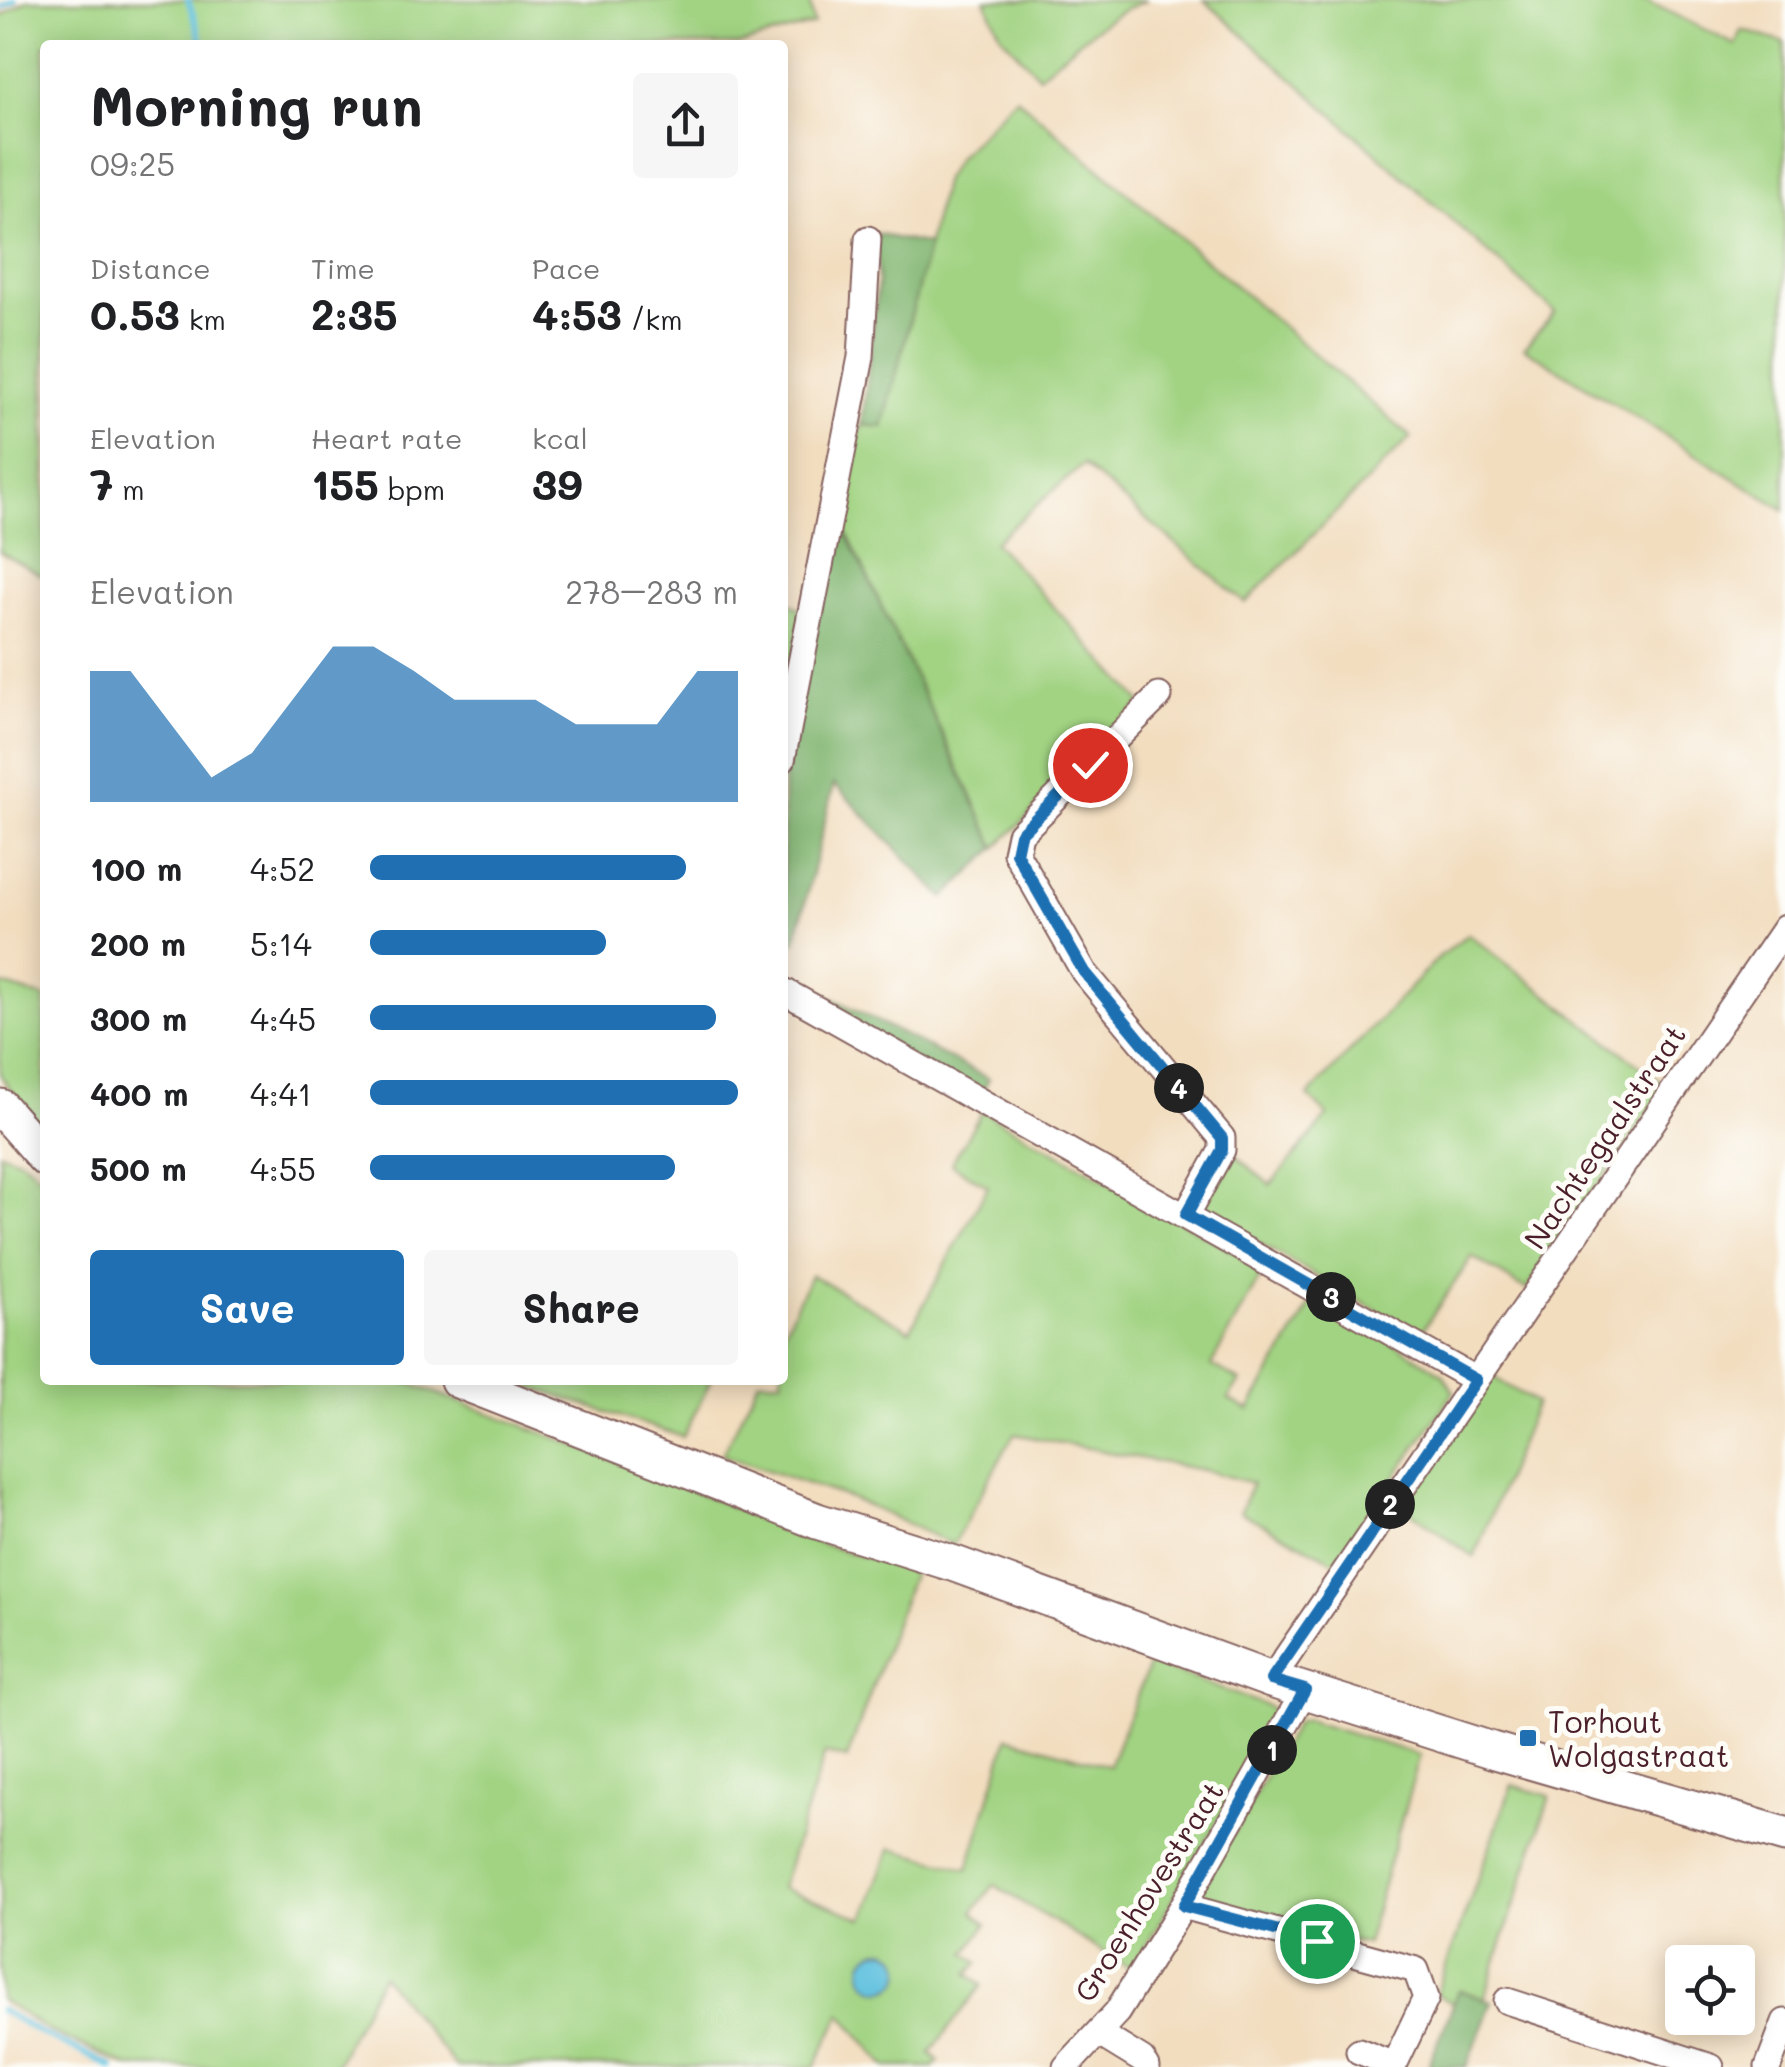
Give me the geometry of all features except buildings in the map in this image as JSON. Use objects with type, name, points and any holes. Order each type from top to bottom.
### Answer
[{"type":"street","points":[[788,729],[861,356],[868,239]]},
{"type":"street","points":[[1160,696],[1020,834],[1016,853],[1084,972],[1222,1138],[1222,1150],[1186,1215]]},
{"type":"street","name":"Nachtegaalstraat","points":[[1271,1680],[1785,928]]},
{"type":"street","points":[[788,993],[1476,1380]]},
{"type":"street","points":[[6,1125],[40,1154]]},
{"type":"street","points":[[471,1385],[692,1470],[771,1484],[824,1502],[955,1564],[1271,1680],[1492,1750],[1785,1835]]},
{"type":"street","name":"Groenhovestraat","points":[[1066,2067],[1118,2012],[1184,1906],[1305,1690]]},
{"type":"street","points":[[1184,1906],[1416,1970],[1426,1998],[1394,2065],[1358,2051]]},
{"type":"street","points":[[1507,2001],[1712,2067]]},
{"type":"street","points":[[1768,2067],[1785,2022]]},
{"type":"street","points":[[1098,2032],[1147,2067]]},
{"type":"green space","points":[[27,0],[809,0],[814,24],[756,40],[40,40],[40,574],[0,552],[0,17]]},
{"type":"green space","points":[[985,0],[1147,0],[1103,23],[1039,76],[1001,35]]},
{"type":"green space","points":[[1204,0],[1645,0],[1736,45],[1742,30],[1785,43],[1785,510],[1524,348],[1555,312]]},
{"type":"green space","points":[[1016,97],[1411,437],[1245,603],[1083,465],[994,542],[1142,703],[996,848],[848,536],[837,524],[862,425],[883,427],[944,179],[958,157]]},
{"type":"green space","points":[[876,234],[929,245],[883,427],[862,425],[878,282]]},
{"type":"green space","points":[[837,524],[848,536],[996,848],[944,898],[834,784],[795,943],[788,941],[788,757]]},
{"type":"green space","points":[[788,602],[803,611],[788,682]]},
{"type":"green space","points":[[1468,934],[1666,1086],[1527,1290],[1472,1257],[1419,1335],[1202,1210],[1230,1150],[1270,1185],[1328,1116],[1308,1096],[1439,957]]},
{"type":"green space","points":[[788,975],[989,1079],[980,1097],[788,992]]},
{"type":"green space","points":[[0,984],[40,996],[40,1126],[0,1075]]},
{"type":"green space","points":[[982,1111],[1265,1268],[1211,1365],[1240,1381],[1228,1399],[1249,1410],[1317,1294],[1443,1374],[1454,1392],[1336,1562],[1240,1512],[1252,1483],[1014,1434],[953,1545],[853,1499],[722,1455],[757,1385],[788,1385],[788,1322],[811,1275],[910,1330],[988,1186],[951,1164]]},
{"type":"green space","points":[[0,1152],[22,1160],[40,1176],[40,1385],[414,1385],[648,1472],[822,1544],[913,1572],[847,1759],[825,1753],[781,1888],[864,1919],[891,1848],[968,1869],[1008,1737],[1109,1766],[1150,1663],[1268,1706],[1276,1713],[1271,1729],[1132,1970],[994,1885],[973,1912],[987,1924],[966,1953],[979,1963],[968,1974],[982,1985],[930,2053],[939,2061],[933,2067],[887,2067],[841,2014],[815,2067],[456,2067],[382,1975],[334,2067],[128,2067],[51,2032],[0,2000]]},
{"type":"green space","points":[[1488,1374],[1536,1403],[1474,1557],[1401,1505]]},
{"type":"green space","points":[[524,1385],[709,1385],[683,1437]]},
{"type":"green space","points":[[1306,1720],[1420,1755],[1366,1944],[1200,1904],[1199,1892],[1297,1722]]},
{"type":"green space","points":[[1512,1785],[1550,1796],[1484,1999],[1460,1990],[1454,2004],[1436,1994]]},
{"type":"green space","points":[[1459,1990],[1492,2001],[1467,2067],[1428,2067]]},
{"type":"water","points":[[882,1950],[896,1956],[902,1970],[896,1984],[882,1990],[868,1984],[862,1970],[868,1956]]},
{"type":"waterway","points":[[0,8],[15,0]]},
{"type":"waterway","points":[[188,0],[201,40]]},
{"type":"waterway","points":[[0,2010],[112,2067]]},
{"type":"place","name":"Torhout Wolgastraat","points":[[1528,1738]]},
{"type":"route","points":[[1090,765],[1020,834],[1016,853],[1084,972],[1222,1138],[1222,1150],[1186,1215],[1476,1380],[1271,1680],[1305,1690],[1184,1906],[1317,1941]]}]
